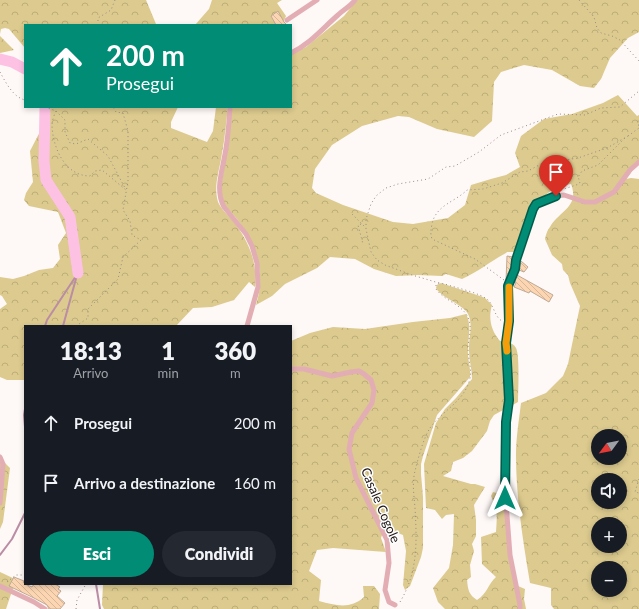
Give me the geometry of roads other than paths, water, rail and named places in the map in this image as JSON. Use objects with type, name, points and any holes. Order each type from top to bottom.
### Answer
[{"type":"street","points":[[287,20],[316,0]]},
{"type":"street","points":[[292,52],[307,44],[337,16],[350,7],[355,0]]},
{"type":"street","points":[[230,108],[225,154],[219,189],[221,202],[246,234],[252,246],[257,263],[258,287],[246,325]]},
{"type":"street","points":[[520,609],[510,555],[505,489],[506,422],[509,400],[506,343],[509,321],[508,286],[515,269],[516,260],[533,209],[536,204],[556,196],[564,195],[585,202],[596,202],[614,192],[630,170],[639,162]]},
{"type":"street","name":"Casale Cogole","points":[[292,369],[304,369],[332,376],[358,371],[371,380],[374,390],[372,403],[352,433],[349,449],[356,478],[387,540],[389,563],[385,590],[389,602],[395,605]]},
{"type":"street","points":[[0,456],[3,464],[0,503]]},
{"type":"street","points":[[1,587],[34,602],[45,609]]},
{"type":"waterway","points":[[0,59],[12,62],[24,68]]},
{"type":"waterway","points":[[45,108],[44,161],[46,180],[70,217],[78,273]]},
{"type":"waterway","points":[[45,325],[47,320],[78,273]]},
{"type":"waterway","points":[[63,325],[77,275]]},
{"type":"waterway","points":[[0,555],[12,539],[24,515]]},
{"type":"waterway","points":[[96,585],[100,609]]}]
